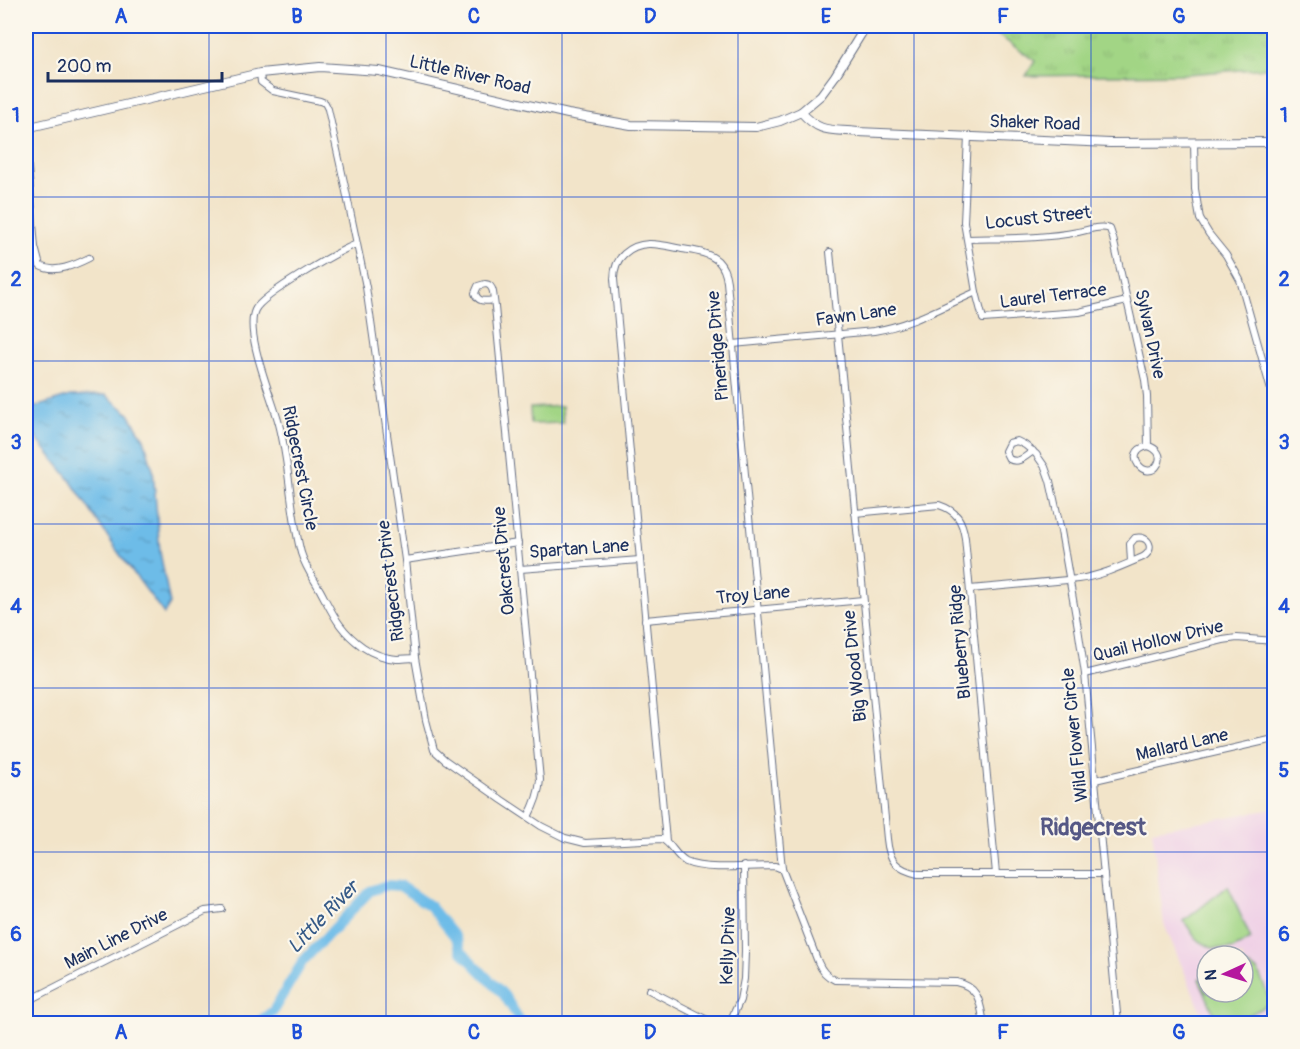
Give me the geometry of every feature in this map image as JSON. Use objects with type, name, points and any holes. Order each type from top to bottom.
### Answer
[{"type":"main road","name":"Little River Road","points":[[26,128],[260,73],[320,67],[379,70],[568,114],[631,125],[756,127],[780,121],[801,112],[821,95],[866,26]]},
{"type":"main road","name":"Shaker Road","points":[[801,112],[814,125],[824,129],[858,132],[1110,143],[1275,142]]},
{"type":"street","name":"Ridgecrest Drive","points":[[260,73],[261,82],[273,91],[320,100],[328,109],[370,314],[405,560],[415,658],[434,750],[444,760],[528,817],[565,838],[585,843],[650,839],[666,841]]},
{"type":"street","points":[[968,137],[964,222],[976,292]]},
{"type":"street","points":[[1194,142],[1195,189],[1200,219],[1226,255],[1240,280],[1275,401]]},
{"type":"street","points":[[26,144],[35,247],[40,266],[47,270],[68,267],[89,258]]},
{"type":"street","name":"Locust Street","points":[[968,240],[1045,236],[1100,227],[1110,229]]},
{"type":"street","name":"Sylvan Drive","points":[[1110,229],[1146,380],[1148,446]]},
{"type":"street","name":"Ridgecrest Circle","points":[[357,244],[342,250],[294,278],[258,305],[252,320],[253,339],[279,426],[298,537],[302,555],[309,570],[338,623],[355,641],[383,657],[415,658]]},
{"type":"street","name":"Pineridge Drive","points":[[666,841],[614,279],[614,270],[619,258],[641,244],[704,253],[723,267],[728,282],[782,869],[821,969],[829,977],[843,981],[956,982],[976,993],[984,1023]]},
{"type":"street","name":"Big Wood Drive","points":[[830,252],[889,855],[903,870],[918,874],[1104,874]]},
{"type":"street","name":"Laurel Terrace","points":[[976,292],[983,319],[1079,312],[1127,301]]},
{"type":"street","name":"Fawn Lane","points":[[733,344],[892,328],[927,315],[976,292]]},
{"type":"street","name":"Oakcrest Drive","points":[[494,300],[540,780],[536,801],[528,817]]},
{"type":"street","name":"Wild Flower Circle","points":[[1033,451],[1045,466],[1050,481],[1085,674],[1118,1023]]},
{"type":"street","name":"Blueberry Ridge","points":[[855,513],[939,505],[951,509],[961,521],[970,589],[996,874]]},
{"type":"street","points":[[405,560],[518,543]]},
{"type":"street","name":"Spartan Lane","points":[[520,568],[640,560]]},
{"type":"street","points":[[970,589],[1095,576],[1131,562]]},
{"type":"street","name":"Troy Lane","points":[[645,620],[863,600]]},
{"type":"street","name":"Quail Hollow Drive","points":[[1085,674],[1222,640],[1237,638],[1275,641]]},
{"type":"street","name":"Mallard Lane","points":[[1095,780],[1275,739]]},
{"type":"street","points":[[666,841],[676,855],[687,863],[703,867],[775,866],[782,869]]},
{"type":"street","name":"Kelly Drive","points":[[729,1023],[740,1000],[744,979],[744,866]]},
{"type":"street","name":"Main Line Drive","points":[[26,1002],[205,911],[222,909]]},
{"type":"street","points":[[649,990],[715,1023]]},
{"type":"shaded area","points":[[1274,809],[1274,1023],[1206,1023],[1198,1004],[1255,1004],[1255,944],[1195,944],[1195,997],[1164,924],[1152,830]]},
{"type":"green space","points":[[985,26],[1274,26],[1274,105],[1269,68],[1186,74],[1026,76],[1035,61]]},
{"type":"green space","points":[[562,406],[563,423],[531,424],[530,408]]},
{"type":"green space","points":[[1228,886],[1251,939],[1242,944],[1205,944],[1196,939],[1184,921]]},
{"type":"green space","points":[[1255,970],[1258,971],[1271,1003],[1235,1023],[1218,1023],[1210,1004],[1255,1004]]},
{"type":"water","points":[[106,395],[129,414],[144,439],[153,470],[160,552],[170,604],[164,614],[118,552],[68,477],[35,437],[29,409],[70,396]]},
{"type":"waterway","name":"Little River","points":[[256,1024],[273,1011],[303,961],[370,891],[387,885],[400,886],[430,906],[456,938],[461,951],[504,995],[522,1024]]},
{"type":"district","name":"Ridgecrest","points":[[1093,827]]}]
